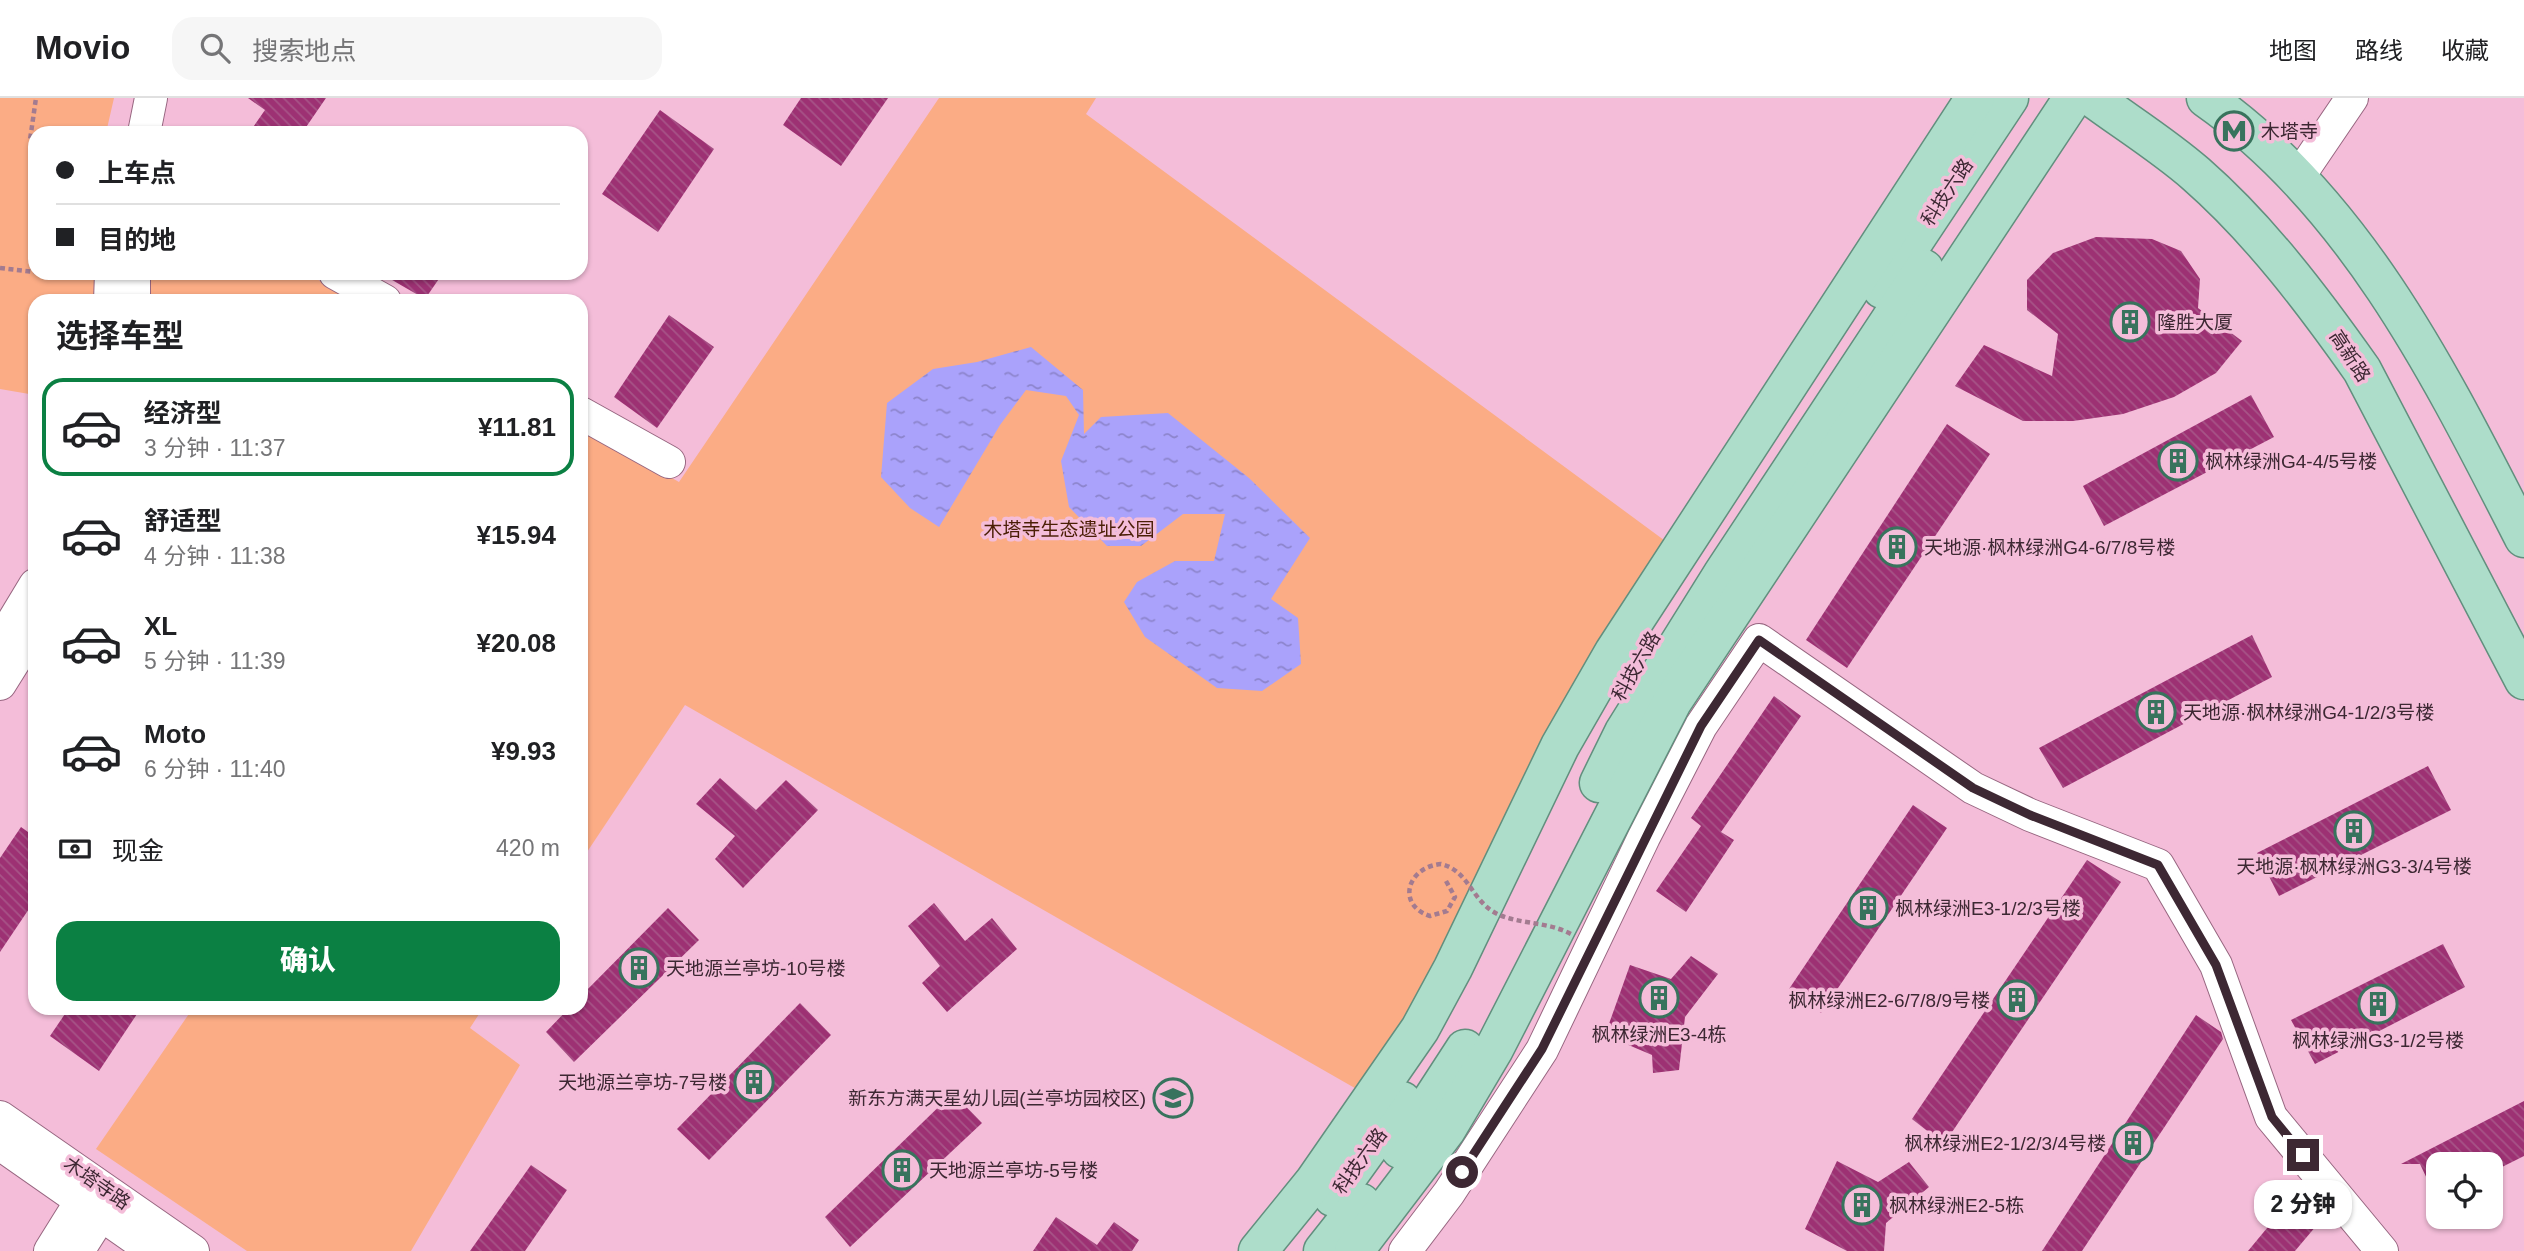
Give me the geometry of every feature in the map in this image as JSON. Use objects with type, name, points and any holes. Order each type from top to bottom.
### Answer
[{"type":"main road","points":[[1258,1251],[1314,1182],[1420,1029],[1453,968],[1560,746],[1614,652],[1975,98]]},
{"type":"main road","name":"科技六路","points":[[1292,1251],[1367,1153],[1454,1021],[1592,741],[1667,612],[2009,98]]},
{"type":"main road","name":"科技六路","points":[[1324,1251],[1390,1165],[1469,1042],[1631,721],[1722,575],[2037,98]]},
{"type":"main road","points":[[1354,1251],[1446,1130],[1494,1049],[1628,782],[1672,702],[2073,98]]},
{"type":"main road","name":"高新路","points":[[2093,98],[2196,174],[2243,220],[2333,329],[2362,370],[2524,680]]},
{"type":"main road","points":[[2206,98],[2297,179],[2355,247],[2420,342],[2524,538]]},
{"type":"street","points":[[123,126],[128,98]]},
{"type":"street","points":[[145,126],[151,98]]},
{"type":"street","points":[[2297,179],[2352,98]]},
{"type":"street","points":[[348,280],[372,294]]},
{"type":"street","points":[[588,416],[669,462]]},
{"type":"street","points":[[0,643],[28,597]]},
{"type":"street","points":[[0,684],[28,639]]},
{"type":"street","points":[[1405,1251],[1449,1193],[1542,1049],[1701,726],[1759,640],[1973,788],[2030,815],[2158,865],[2216,965],[2272,1117],[2382,1251]]},
{"type":"street","name":"木塔寺路","points":[[0,1117],[97,1197],[153,1251]]},
{"type":"street","name":"木塔寺路","points":[[0,1144],[193,1251]]},
{"type":"street","points":[[50,1251],[97,1197]]},
{"type":"street","points":[[78,1251],[97,1197]]},
{"type":"path","points":[[32,126],[36,98]]},
{"type":"path","points":[[0,268],[28,271]]},
{"type":"path","points":[[1446,881],[1455,897],[1447,911],[1430,916],[1416,908],[1409,890],[1412,881],[1419,871],[1441,864],[1452,867],[1461,874],[1479,900],[1503,917],[1538,922],[1571,934]]},
{"type":"green space","points":[[0,98],[114,98],[108,126],[28,126],[28,280],[318,280],[344,294],[28,294],[28,394],[0,389]]},
{"type":"green space","name":"木塔寺生态遗址公园","points":[[939,98],[1096,98],[1086,114],[1672,546],[1426,996],[1360,1091],[685,705],[588,850],[588,431],[679,482]]},
{"type":"green space","points":[[188,1015],[478,1015],[470,1028],[520,1065],[411,1251],[247,1251],[96,1149]]},
{"type":"water","points":[[1031,347],[1083,390],[1084,434],[1101,417],[1168,413],[1249,478],[1310,538],[1271,599],[1298,618],[1301,664],[1262,691],[1217,688],[1145,637],[1124,602],[1137,582],[1175,561],[1214,561],[1225,514],[1183,514],[1141,546],[1107,546],[1069,507],[1061,461],[1079,415],[1066,396],[1026,390],[1000,425],[939,527],[910,508],[881,477],[887,403],[933,369],[977,362]]},
{"type":"building","points":[[248,98],[326,98],[307,126],[254,126],[265,110]]},
{"type":"building","points":[[801,98],[888,98],[841,166],[783,125]]},
{"type":"building","points":[[660,110],[714,149],[658,232],[602,194]]},
{"type":"building","name":"隆胜大厦","points":[[2096,237],[2152,239],[2181,251],[2200,279],[2198,308],[2242,341],[2216,373],[2174,397],[2123,414],[2073,421],[2023,421],[1955,386],[1984,345],[2052,376],[2058,334],[2027,310],[2027,280],[2053,253]]},
{"type":"building","points":[[392,280],[438,280],[428,294],[416,294]]},
{"type":"building","points":[[669,315],[714,347],[657,428],[614,397]]},
{"type":"building","name":"枫林绿洲G4-4/5号楼","points":[[2251,395],[2274,437],[2104,526],[2083,486]]},
{"type":"building","name":"天地源·枫林绿洲G4-6/7/8号楼","points":[[1947,424],[1990,454],[1847,668],[1806,640]]},
{"type":"building","name":"天地源·枫林绿洲G4-1/2/3号楼","points":[[2252,635],[2272,677],[2063,788],[2039,748]]},
{"type":"building","points":[[1774,696],[1801,716],[1721,832],[1734,840],[1686,912],[1656,891],[1701,826],[1691,818]]},
{"type":"building","name":"天地源·枫林绿洲G3-3/4号楼","points":[[2428,766],[2451,810],[2279,896],[2257,853]]},
{"type":"building","points":[[720,778],[756,810],[786,780],[818,810],[743,888],[715,859],[735,836],[696,804]]},
{"type":"building","name":"枫林绿洲E3-1/2/3号楼","points":[[1913,805],[1947,828],[1821,1013],[1789,989]]},
{"type":"building","points":[[21,827],[28,832],[28,910],[0,952],[0,858]]},
{"type":"building","name":"枫林绿洲E2-6/7/8/9号楼","points":[[2087,860],[2121,882],[1944,1144],[1912,1119]]},
{"type":"building","points":[[934,903],[965,941],[992,918],[1017,949],[947,1012],[922,983],[940,966],[908,926]]},
{"type":"building","name":"天地源兰亭坊-10号楼","points":[[668,908],[699,940],[574,1062],[546,1032],[562,1015],[588,1015],[588,989]]},
{"type":"building","name":"枫林绿洲G3-1/2号楼","points":[[2443,944],[2465,987],[2315,1064],[2291,1020]]},
{"type":"building","name":"枫林绿洲E3-4栋","points":[[1691,956],[1718,974],[1685,1017],[1679,1070],[1653,1073],[1652,1055],[1605,1035],[1630,965],[1671,979]]},
{"type":"building","name":"天地源兰亭坊-7号楼","points":[[800,1003],[831,1035],[709,1160],[677,1129]]},
{"type":"building","points":[[64,1015],[136,1015],[99,1071],[50,1036]]},
{"type":"building","name":"枫林绿洲E2-1/2/3/4号楼","points":[[2196,1015],[2221,1032],[2223,1039],[2082,1251],[2042,1251]]},
{"type":"building","name":"天地源兰亭坊-5号楼","points":[[953,1093],[982,1123],[850,1247],[825,1217]]},
{"type":"building","points":[[2524,1101],[2524,1156],[2503,1166],[2503,1152],[2426,1152],[2426,1177],[2420,1164],[2401,1164]]},
{"type":"building","name":"枫林绿洲E2-5栋","points":[[1837,1161],[1878,1182],[1909,1162],[1929,1187],[1886,1223],[1884,1251],[1847,1251],[1805,1229]]},
{"type":"building","points":[[531,1165],[567,1190],[525,1251],[470,1251]]},
{"type":"building","points":[[2301,1187],[2327,1213],[2295,1251],[2248,1251]]},
{"type":"building","points":[[1056,1217],[1097,1245],[1114,1222],[1139,1240],[1132,1251],[1033,1251]]},
{"type":"place","name":"木塔寺","points":[[2234,131]]},
{"type":"place","name":"隆胜大厦","points":[[2130,322]]},
{"type":"place","name":"枫林绿洲G4-4/5号楼","points":[[2178,461]]},
{"type":"place","name":"天地源·枫林绿洲G4-6/7/8号楼","points":[[1897,547]]},
{"type":"place","name":"天地源·枫林绿洲G4-1/2/3号楼","points":[[2156,712]]},
{"type":"place","name":"天地源·枫林绿洲G3-3/4号楼","points":[[2354,831]]},
{"type":"place","name":"枫林绿洲E3-1/2/3号楼","points":[[1868,908]]},
{"type":"place","name":"天地源兰亭坊-10号楼","points":[[639,968]]},
{"type":"place","name":"枫林绿洲E3-4栋","points":[[1659,998]]},
{"type":"place","name":"枫林绿洲E2-6/7/8/9号楼","points":[[2017,1000]]},
{"type":"place","name":"枫林绿洲G3-1/2号楼","points":[[2378,1004]]},
{"type":"place","name":"天地源兰亭坊-7号楼","points":[[754,1082]]},
{"type":"place","name":"新东方满天星幼儿园(兰亭坊园校区)","points":[[1173,1098]]},
{"type":"place","name":"枫林绿洲E2-1/2/3/4号楼","points":[[2133,1143]]},
{"type":"place","name":"天地源兰亭坊-5号楼","points":[[902,1170]]},
{"type":"place","name":"枫林绿洲E2-5栋","points":[[1862,1205]]},
{"type":"route","points":[[1462,1172],[1542,1049],[1644,837],[1701,726],[1759,640],[1973,788],[2030,815],[2158,865],[2216,965],[2272,1117],[2303,1155]]}]
